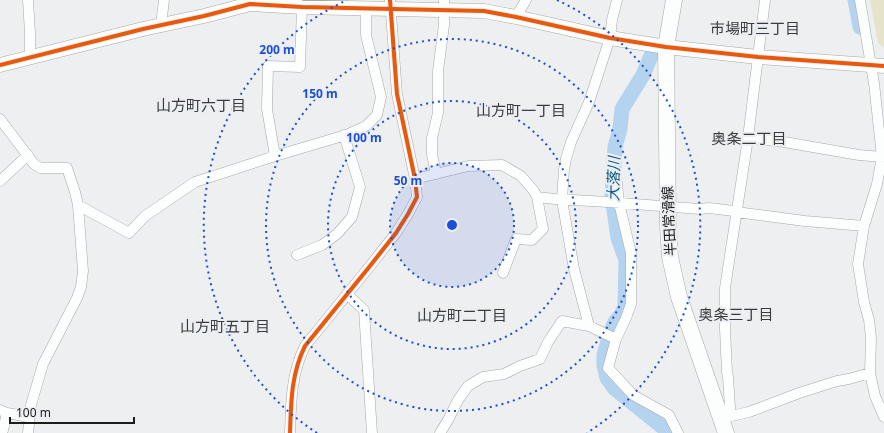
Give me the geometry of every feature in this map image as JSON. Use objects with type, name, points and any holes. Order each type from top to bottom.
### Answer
[{"type":"main road","name":"半田常滑線","points":[[674,0],[666,47],[668,226],[670,257],[679,297],[724,426]]},
{"type":"street","points":[[28,0],[30,57]]},
{"type":"street","points":[[161,25],[164,0]]},
{"type":"street","points":[[516,17],[526,0]]},
{"type":"street","points":[[589,326],[574,269],[562,200],[564,164],[573,136],[589,102],[610,38],[612,20],[617,0]]},
{"type":"street","points":[[724,426],[730,408],[725,329],[725,288],[748,138],[765,0]]},
{"type":"street","points":[[860,0],[877,65],[874,83],[882,157],[880,184],[864,226],[858,264],[871,338],[870,374],[875,396],[884,417]]},
{"type":"street","points":[[1,67],[30,57],[143,29],[204,16],[250,2],[302,7],[366,8],[391,4],[444,5],[516,17],[610,38],[666,47],[877,65]]},
{"type":"street","points":[[290,433],[293,383],[300,358],[306,346],[396,233],[417,197],[415,179],[397,94],[391,4]]},
{"type":"street","points":[[436,174],[432,154],[432,138],[438,113],[438,71],[444,25],[444,5]]},
{"type":"street","points":[[275,156],[267,109],[268,66],[300,67],[302,7]]},
{"type":"street","points":[[78,205],[129,233],[145,216],[195,182],[344,135],[366,126],[377,114],[381,97],[366,34],[366,8]]},
{"type":"street","points":[[381,97],[397,94]]},
{"type":"street","points":[[0,119],[34,164],[40,168],[67,168],[78,205],[82,271],[80,293],[45,358],[30,405],[28,433]]},
{"type":"street","points":[[297,255],[322,245],[337,234],[352,217],[360,187],[344,135]]},
{"type":"street","points":[[748,138],[784,142],[859,155],[882,157]]},
{"type":"street","points":[[0,181],[28,155]]},
{"type":"street","points":[[415,179],[468,166],[502,165],[521,176],[534,191],[537,197],[543,229],[532,240],[516,239],[503,273]]},
{"type":"street","points":[[617,183],[614,202],[631,253],[631,304],[616,339],[608,368],[633,395],[669,415],[678,433]]},
{"type":"street","points":[[537,197],[668,207],[700,209],[709,208],[806,221],[864,226]]},
{"type":"street","points":[[347,294],[364,310],[372,433]]},
{"type":"street","points":[[440,433],[458,400],[468,386],[483,376],[504,374],[520,366],[540,360],[548,342],[562,321],[589,326],[616,339]]},
{"type":"street","points":[[724,426],[748,412],[799,393],[837,381],[870,374]]},
{"type":"street","points":[[1,433],[3,430],[4,411],[29,417]]},
{"type":"shaded area","points":[[870,0],[884,0],[884,48],[878,43]]},
{"type":"waterway","points":[[855,0],[860,27]]},
{"type":"waterway","name":"大落川","points":[[612,329],[625,308],[626,260],[618,238],[612,196],[615,147],[620,129],[622,109],[643,75],[651,56]]},
{"type":"waterway","name":"大落川","points":[[608,341],[604,355],[604,365],[607,378],[615,389],[670,433]]},
{"type":"cycle path","points":[[290,433],[291,400],[294,378],[305,346],[396,233],[417,197],[415,179],[397,94],[390,0]]},
{"type":"cycle path","points":[[0,65],[250,4],[302,7],[484,11],[610,38],[666,47],[758,57],[884,66]]},
{"type":"district","name":"市場町三丁目","points":[[755,29]]},
{"type":"district","name":"山方町六丁目","points":[[201,106]]},
{"type":"district","name":"山方町一丁目","points":[[521,111]]},
{"type":"district","name":"奥条二丁目","points":[[749,139]]},
{"type":"district","name":"奥条三丁目","points":[[736,315]]},
{"type":"district","name":"山方町二丁目","points":[[462,316]]},
{"type":"district","name":"山方町五丁目","points":[[225,327]]}]
